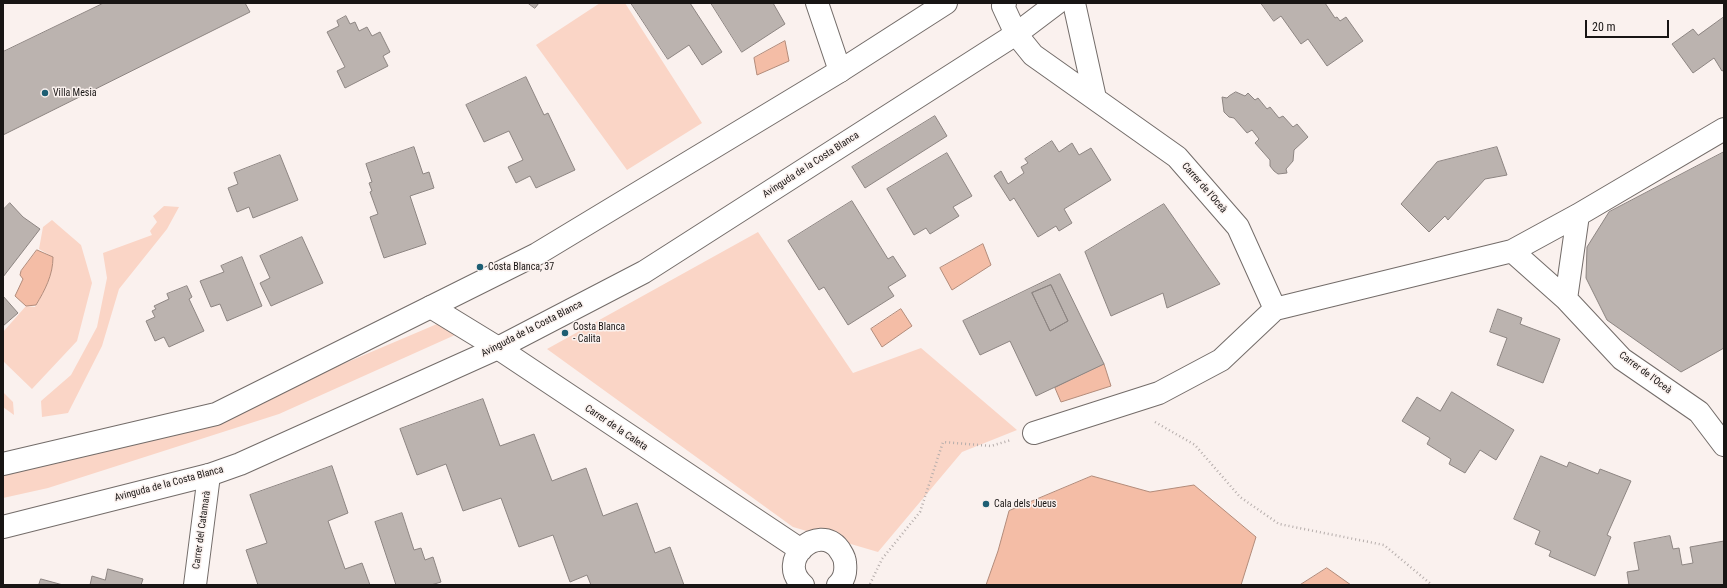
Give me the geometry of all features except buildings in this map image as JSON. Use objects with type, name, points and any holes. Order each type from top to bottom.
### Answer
[{"type":"street","points":[[817,3],[840,71]]},
{"type":"street","points":[[3,464],[216,414],[537,254],[840,71],[946,3]]},
{"type":"street","points":[[1005,3],[1003,6],[1016,34]]},
{"type":"street","name":"Avinguda de la Costa Blanca","points":[[3,527],[209,475],[240,464],[498,348],[644,272],[1016,34],[1057,3]]},
{"type":"street","points":[[1074,3],[1095,98]]},
{"type":"street","name":"Carrer de l'Oceà","points":[[1016,34],[1033,55],[1178,157],[1238,227],[1275,309]]},
{"type":"street","points":[[1034,433],[1159,393],[1221,360],[1275,309],[1512,251],[1578,215],[1724,129]]},
{"type":"street","points":[[1566,298],[1578,215]]},
{"type":"street","name":"Carrer de l'Oceà","points":[[1512,251],[1566,298],[1622,358],[1699,412],[1724,445]]},
{"type":"street","name":"Carrer de la Caleta","points":[[431,307],[498,348],[801,550]]},
{"type":"street","name":"Carrer del Catamarà","points":[[195,585],[209,475]]},
{"type":"street","points":[[803,585],[798,580],[794,566],[796,556],[807,543],[820,540],[835,544],[845,558],[846,572],[838,585]]},
{"type":"path","points":[[1134,400],[1152,420],[1195,445],[1240,497],[1280,524],[1384,545],[1432,585]]},
{"type":"path","points":[[870,585],[882,559],[920,512],[943,442],[991,446],[1034,433]]},
{"type":"shaded area","points":[[600,3],[625,3],[702,123],[627,170],[536,45]]},
{"type":"shaded area","points":[[785,41],[789,61],[757,75],[754,58]]},
{"type":"shaded area","points":[[164,206],[179,207],[167,229],[119,289],[102,346],[68,413],[42,417],[41,401],[71,375],[97,327],[107,278],[103,253],[152,235],[150,231],[157,222],[153,216]]},
{"type":"shaded area","points":[[52,220],[81,245],[92,283],[77,341],[32,389],[3,361],[3,332],[26,306],[35,307],[48,283],[52,271],[53,257],[39,249],[43,227]]},
{"type":"shaded area","points":[[758,232],[853,373],[921,348],[1017,430],[962,452],[878,552],[793,527],[547,349]]},
{"type":"shaded area","points":[[983,244],[991,265],[952,290],[940,268]]},
{"type":"shaded area","points":[[37,250],[53,257],[52,270],[36,305],[26,306],[15,296],[23,279],[20,275],[21,271]]},
{"type":"shaded area","points":[[901,309],[912,326],[882,347],[871,329]]},
{"type":"shaded area","points":[[437,324],[455,335],[279,414],[48,488],[3,498],[3,474],[230,412]]},
{"type":"shaded area","points":[[1104,364],[1111,386],[1061,402],[1055,388]]},
{"type":"shaded area","points":[[3,392],[13,402],[14,415],[3,407]]},
{"type":"shaded area","points":[[1092,476],[1150,492],[1194,485],[1256,537],[1241,585],[986,585],[998,551],[1009,511]]},
{"type":"shaded area","points":[[1327,568],[1351,585],[1300,585]]},
{"type":"place","name":"Villa Mesia","points":[[45,93]]},
{"type":"place","name":"Costa Blanca, 37","points":[[480,267]]},
{"type":"place","name":"Costa Blanca - Calita","points":[[565,333]]},
{"type":"place","name":"Cala dels Jueus","points":[[986,504]]}]
